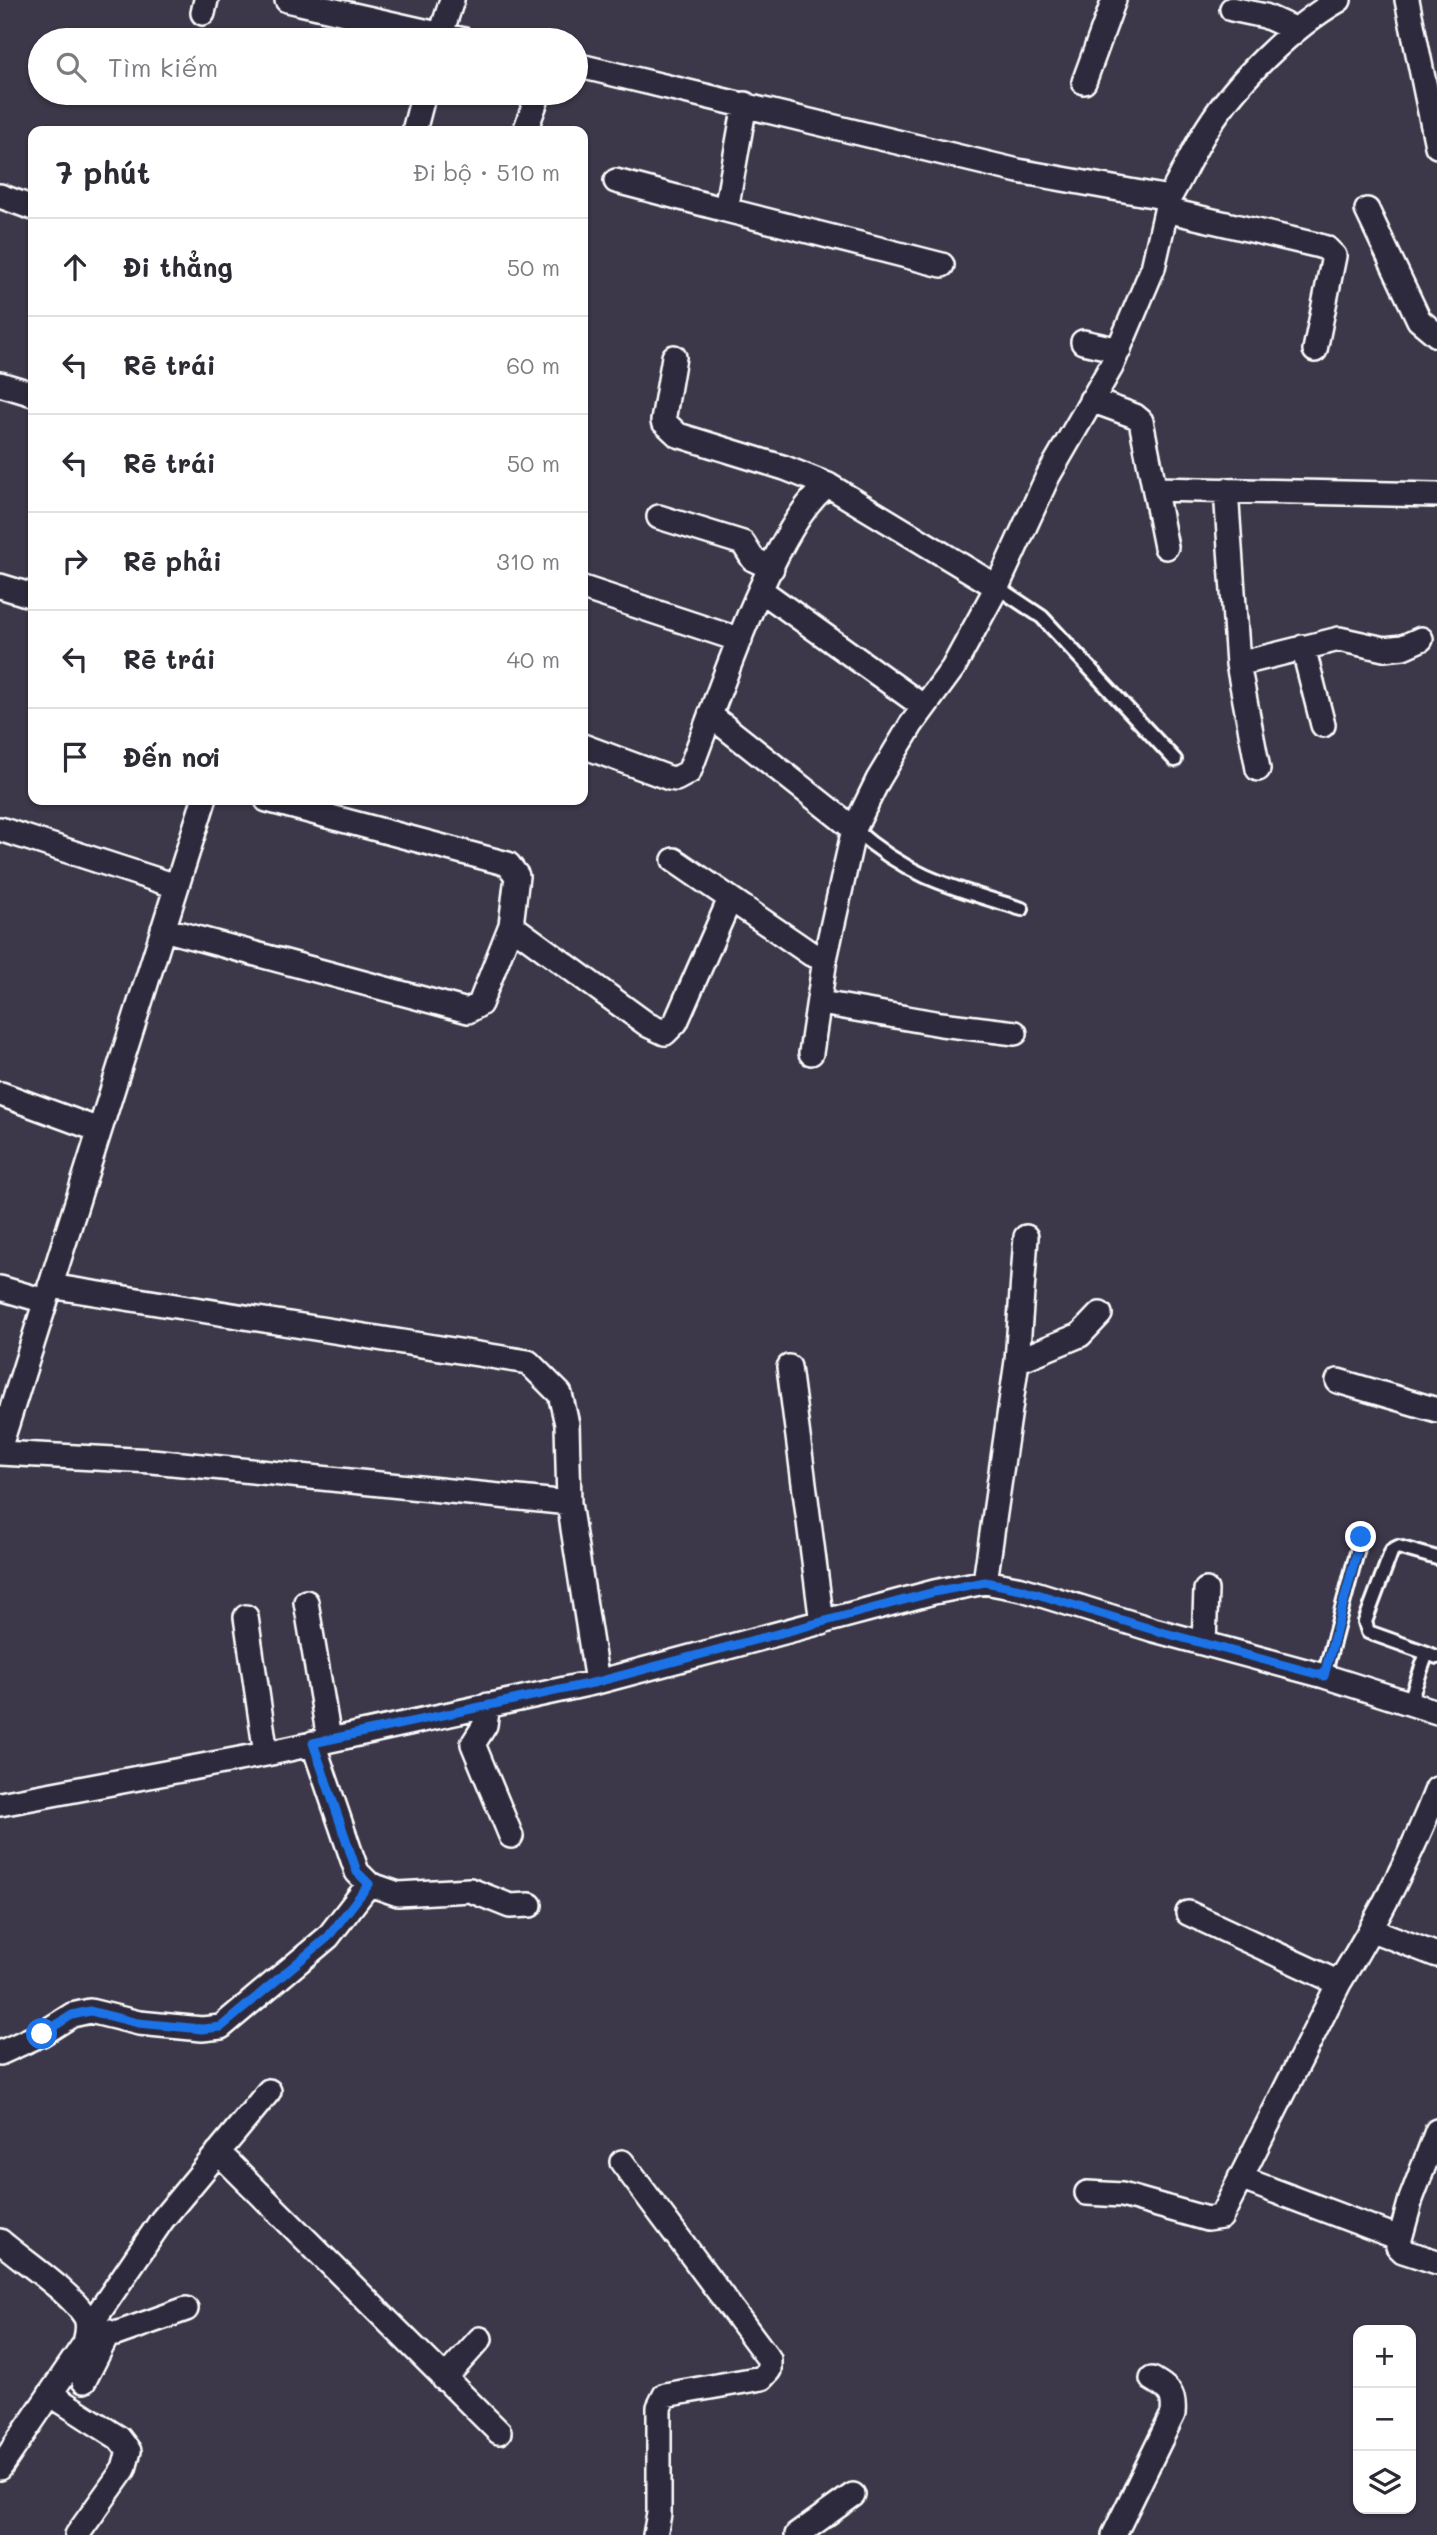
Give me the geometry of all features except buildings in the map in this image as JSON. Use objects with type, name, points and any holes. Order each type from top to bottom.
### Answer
[{"type":"street","points":[[287,0],[400,28]]},
{"type":"street","points":[[443,28],[452,0]]},
{"type":"street","points":[[1084,82],[1114,0]]},
{"type":"street","points":[[811,1053],[821,1003],[825,959],[854,829],[878,780],[924,707],[953,668],[997,587],[1048,476],[1119,350],[1153,268],[1167,204],[1208,127],[1244,83],[1296,30],[1339,0]]},
{"type":"street","points":[[1407,0],[1437,146]]},
{"type":"street","points":[[1232,9],[1279,21],[1296,30]]},
{"type":"street","points":[[588,68],[1167,204],[1317,245],[1331,251],[1334,256],[1315,350]]},
{"type":"street","points":[[726,210],[745,104]]},
{"type":"street","points":[[415,126],[421,105]]},
{"type":"street","points":[[527,126],[535,105]]},
{"type":"street","points":[[616,181],[942,265]]},
{"type":"street","points":[[0,196],[28,206]]},
{"type":"street","points":[[1367,210],[1419,320],[1437,335]]},
{"type":"street","points":[[1083,342],[1119,350]]},
{"type":"street","points":[[674,357],[663,421],[666,428],[678,435],[797,472],[828,485],[997,587]]},
{"type":"street","points":[[0,384],[28,392]]},
{"type":"street","points":[[1091,400],[1135,416],[1141,421],[1166,547]]},
{"type":"street","points":[[588,748],[676,779],[689,772],[740,640],[772,568],[805,507],[828,485]]},
{"type":"street","points":[[1156,489],[1437,495]]},
{"type":"street","points":[[1226,490],[1238,663],[1258,769]]},
{"type":"street","points":[[659,517],[743,543],[753,559],[772,568]]},
{"type":"street","points":[[0,586],[28,594]]},
{"type":"street","points":[[588,590],[740,640]]},
{"type":"street","points":[[762,591],[924,707]]},
{"type":"street","points":[[1238,663],[1339,639],[1394,649],[1421,639]]},
{"type":"street","points":[[1303,647],[1323,724]]},
{"type":"street","points":[[710,715],[854,829]]},
{"type":"street","points":[[0,1446],[10,1381],[48,1293],[200,805]]},
{"type":"street","points":[[163,929],[468,1011],[480,1004],[511,925],[516,876],[508,864],[286,805]]},
{"type":"street","points":[[0,829],[176,886]]},
{"type":"street","points":[[674,860],[811,954],[825,959]]},
{"type":"street","points":[[511,925],[648,1025],[666,1033],[676,1022],[730,900]]},
{"type":"street","points":[[821,1003],[1015,1033]]},
{"type":"street","points":[[1,1094],[99,1130]]},
{"type":"street","points":[[985,1582],[1017,1361],[1027,1237]]},
{"type":"street","points":[[0,1288],[528,1362],[560,1394],[566,1424],[569,1503],[597,1682]]},
{"type":"street","points":[[1017,1361],[1080,1335],[1100,1314]]},
{"type":"street","points":[[789,1367],[822,1623]]},
{"type":"street","points":[[1338,1381],[1437,1410]]},
{"type":"street","points":[[0,1453],[152,1461],[569,1503]]},
{"type":"street","points":[[0,1804],[266,1754],[597,1682],[946,1589],[985,1582],[1021,1589],[1324,1676],[1437,1712]]},
{"type":"street","points":[[1204,1643],[1206,1590]]},
{"type":"street","points":[[306,1602],[321,1741],[357,1872],[369,1884],[398,1894],[470,1890],[510,1906],[530,1905]]},
{"type":"street","points":[[246,1617],[266,1754]]},
{"type":"street","points":[[488,1705],[485,1725],[473,1744],[511,1836]]},
{"type":"street","points":[[1087,2193],[1122,2195],[1216,2219],[1221,2217],[1339,1983],[1372,1930],[1424,1822],[1437,1788]]},
{"type":"street","points":[[0,2053],[42,2034],[72,2015],[90,2011],[138,2023],[202,2029],[221,2027],[328,1937],[369,1884]]},
{"type":"street","points":[[1188,1913],[1339,1983]]},
{"type":"street","points":[[1372,1930],[1437,1955]]},
{"type":"street","points":[[84,2381],[99,2330],[162,2220],[269,2091]]},
{"type":"street","points":[[1437,2131],[1398,2245],[1403,2251],[1437,2262]]},
{"type":"street","points":[[218,2151],[499,2432]]},
{"type":"street","points":[[622,2162],[769,2359],[769,2370],[762,2378],[665,2395],[659,2407],[659,2514],[654,2535]]},
{"type":"street","points":[[1240,2178],[1399,2238]]},
{"type":"street","points":[[0,2241],[68,2298],[99,2330],[127,2332],[186,2309]]},
{"type":"street","points":[[0,2468],[85,2343],[99,2330]]},
{"type":"street","points":[[444,2378],[480,2339]]},
{"type":"street","points":[[1114,2535],[1173,2414],[1174,2399],[1170,2389],[1152,2379]]},
{"type":"street","points":[[50,2394],[119,2438],[129,2451],[124,2469],[77,2535]]},
{"type":"street","points":[[797,2535],[853,2495]]},
{"type":"lane","points":[[997,587],[1042,617],[1175,760]]},
{"type":"lane","points":[[854,829],[904,868],[943,884],[1022,909]]},
{"type":"lane","points":[[1324,1676],[1361,1537]]},
{"type":"lane","points":[[1409,1703],[1432,1655],[1368,1632],[1365,1622],[1392,1549],[1398,1547],[1437,1558]]},
{"type":"route","points":[[42,2034],[72,2015],[90,2011],[138,2023],[202,2029],[221,2027],[328,1937],[369,1884],[357,1872],[313,1743],[597,1682],[934,1592],[985,1582],[1021,1589],[1154,1630],[1324,1676],[1361,1537]]}]
